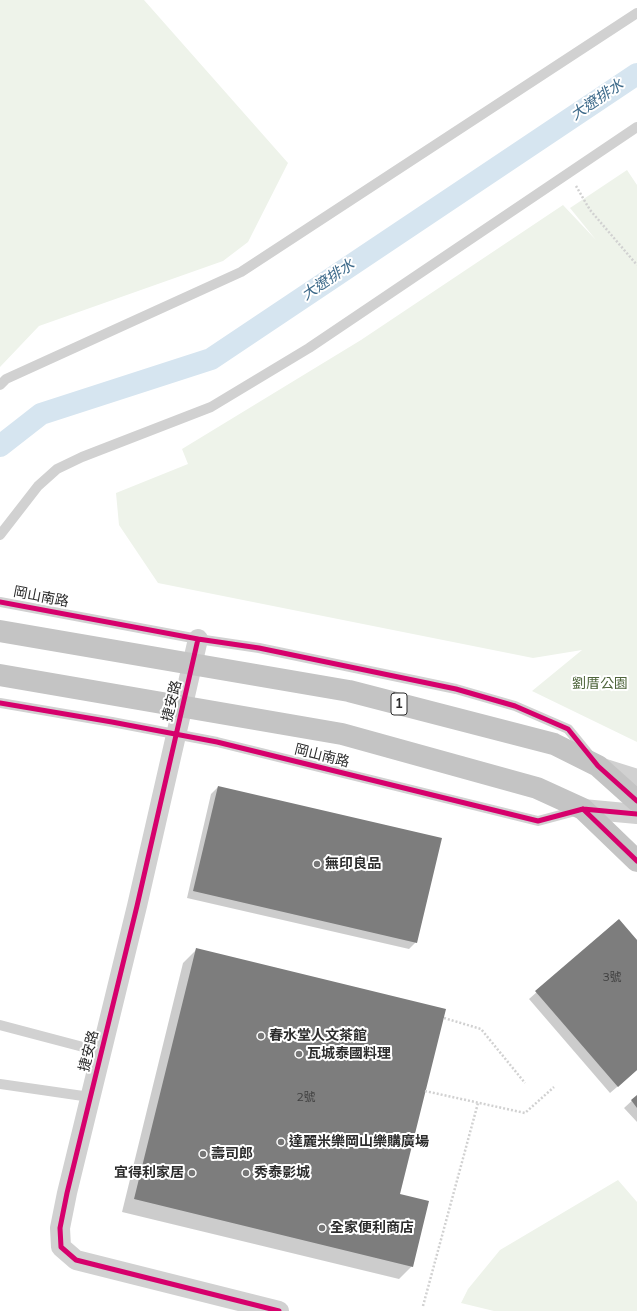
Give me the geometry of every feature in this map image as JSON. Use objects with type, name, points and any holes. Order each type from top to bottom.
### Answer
[{"type":"main road","name":"1","points":[[0,631],[193,666],[349,691],[554,744],[598,766],[637,800]]},
{"type":"main road","name":"岡山南路","points":[[0,675],[342,734],[537,788],[583,809]]},
{"type":"main road","points":[[583,809],[637,860]]},
{"type":"street","name":"捷安路","points":[[198,639],[193,666],[60,1228],[61,1247],[76,1260],[278,1311]]},
{"type":"street","points":[[598,766],[637,779]]},
{"type":"street","name":"岡山南路","points":[[583,809],[637,814]]},
{"type":"lane","points":[[0,385],[6,379],[241,272],[637,13]]},
{"type":"lane","points":[[0,535],[38,486],[57,469],[82,457],[211,407],[309,348],[637,127]]},
{"type":"lane","name":"岡山南路","points":[[0,602],[198,639],[259,648],[456,689],[515,706],[568,729],[598,766]]},
{"type":"lane","name":"岡山南路","points":[[0,703],[217,742],[538,821],[583,809]]},
{"type":"lane","points":[[0,1024],[102,1052]]},
{"type":"lane","points":[[0,1084],[90,1097]]},
{"type":"path","points":[[568,174],[590,210],[637,265]]},
{"type":"path","points":[[444,1018],[481,1029],[525,1083]]},
{"type":"path","points":[[426,1091],[525,1114],[554,1087]]},
{"type":"path","points":[[423,1306],[478,1103]]},
{"type":"green space","points":[[0,0],[144,0],[288,163],[248,242],[223,261],[39,326],[0,367]]},
{"type":"green space","name":"劉厝公園","points":[[627,170],[637,185],[637,742],[532,691],[582,650],[533,658],[158,583],[119,525],[116,493],[188,464],[182,449],[361,340],[563,205],[596,240],[570,208]]},
{"type":"green space","points":[[618,1180],[637,1202],[637,1311],[494,1311],[461,1303],[468,1289],[500,1250]]},
{"type":"building","name":"無印良品","points":[[218,786],[442,838],[417,943],[193,891]]},
{"type":"building","points":[[619,919],[637,940],[637,1070],[618,1087],[535,991]]},
{"type":"building","name":"達麗米樂岡山樂購廣場","points":[[196,948],[446,1009],[400,1194],[429,1201],[413,1267],[134,1199]]},
{"type":"building","points":[[637,1095],[637,1108],[631,1100]]},
{"type":"waterway","name":"大遼排水","points":[[0,446],[41,414],[211,359],[637,74]]},
{"type":"cycle path","points":[[0,602],[198,639],[259,648],[456,689],[515,706],[568,729],[598,766],[637,801]]},
{"type":"cycle path","points":[[198,639],[137,906],[67,1193],[60,1228],[61,1247],[76,1260],[279,1311]]},
{"type":"cycle path","points":[[0,703],[217,742],[538,821],[583,809],[637,814]]},
{"type":"cycle path","points":[[583,809],[637,861]]},
{"type":"place","name":"無印良品","points":[[317,864]]},
{"type":"place","name":"春水堂人文茶館","points":[[261,1036]]},
{"type":"place","name":"瓦城泰國料理","points":[[299,1054]]},
{"type":"place","name":"達麗米樂岡山樂購廣場","points":[[281,1142]]},
{"type":"place","name":"壽司郎","points":[[203,1154]]},
{"type":"place","name":"宜得利家居","points":[[192,1173]]},
{"type":"place","name":"秀泰影城","points":[[246,1173]]},
{"type":"place","name":"全家便利商店","points":[[322,1228]]}]
